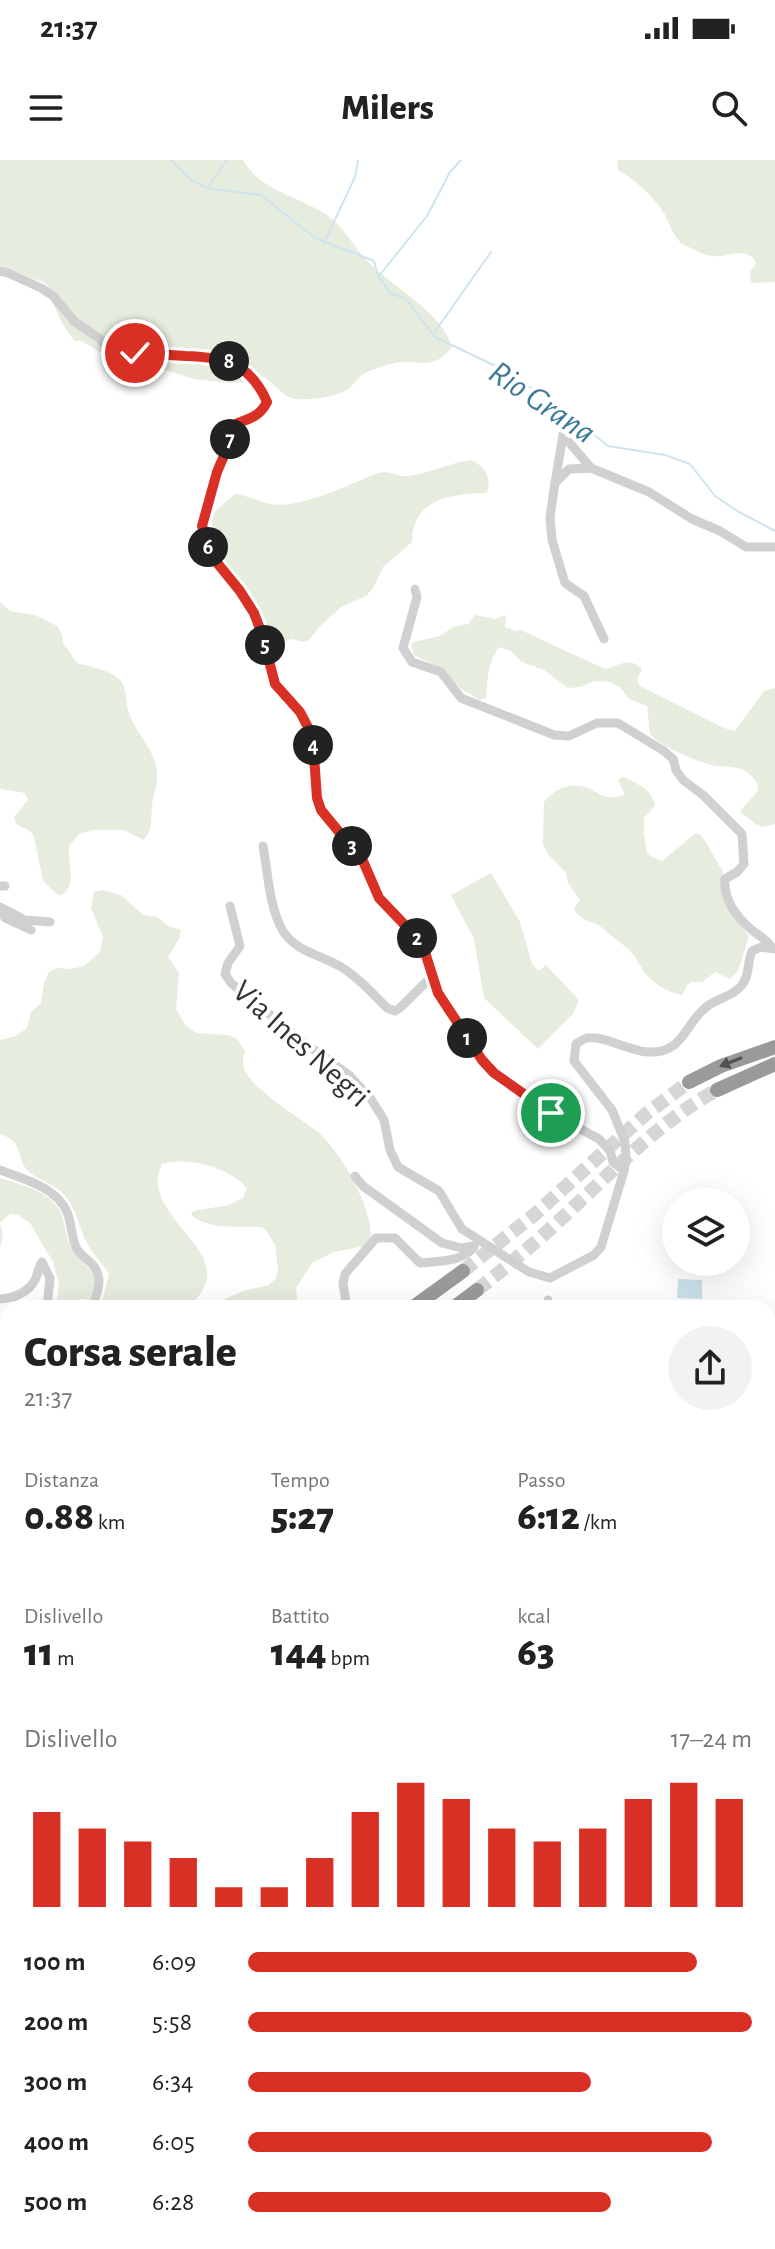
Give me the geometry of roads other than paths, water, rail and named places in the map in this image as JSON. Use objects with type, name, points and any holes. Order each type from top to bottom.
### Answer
[{"type":"highway","points":[[689,1082],[729,1063],[775,1047]]},
{"type":"highway","points":[[717,1090],[775,1064]]},
{"type":"highway","points":[[423,1300],[463,1271]]},
{"type":"highway","points":[[464,1300],[477,1290]]},
{"type":"street","points":[[0,271],[53,296],[75,322],[99,338],[110,350],[122,354],[217,357],[240,368],[261,387],[267,402],[263,411],[255,417],[238,423],[217,472],[202,526],[214,559],[254,613],[275,684],[295,705],[310,731],[321,810],[363,861],[379,898],[422,943],[438,993],[494,1073],[551,1113],[599,1139],[610,1151],[613,1162],[624,1171]]},
{"type":"street","points":[[591,468],[563,435],[550,517],[552,540],[565,583],[589,603],[604,639]]},
{"type":"street","points":[[559,462],[569,469],[591,468],[649,492],[746,547],[775,547]]},
{"type":"street","points":[[555,483],[569,469]]},
{"type":"street","points":[[415,589],[417,597],[403,648],[412,662],[441,672],[461,698],[554,735],[569,736],[597,723],[618,723],[673,759],[683,780],[703,795],[742,834],[744,864],[725,879],[724,889],[734,912],[773,948]]},
{"type":"street","points":[[263,846],[275,910],[284,933],[296,944],[341,967],[387,1008],[395,1011],[431,977]]},
{"type":"street","name":"Via Ines Negri","points":[[230,906],[240,946],[228,963],[225,974],[231,983],[350,1076],[371,1099],[384,1120],[390,1150],[398,1167],[439,1191],[462,1229],[476,1243],[529,1272],[550,1278],[594,1255],[601,1247],[624,1171]]},
{"type":"street","points":[[0,908],[25,920],[50,922]]},
{"type":"street","points":[[0,908],[5,918],[31,930]]},
{"type":"street","points":[[624,1171],[626,1158],[621,1129],[612,1110],[574,1061],[576,1044],[585,1038],[596,1038],[636,1050],[666,1051],[680,1041],[701,1011],[741,987],[752,951],[761,947],[773,948]]},
{"type":"street","points":[[0,1170],[40,1186],[60,1200],[69,1217],[75,1245],[99,1275],[95,1300]]},
{"type":"street","name":"Via Ines Negri","points":[[355,1176],[363,1186],[442,1243],[462,1248],[476,1243]]},
{"type":"street","points":[[346,1300],[345,1274],[376,1238],[395,1238],[420,1263],[461,1257],[471,1252],[476,1243]]},
{"type":"street","points":[[0,1299],[26,1292],[36,1279],[38,1265],[42,1262],[50,1278],[48,1300]]},
{"type":"water","points":[[678,1279],[702,1280],[702,1299],[677,1298]]},
{"type":"waterway","name":"Rio Grana","points":[[171,160],[190,179],[207,188],[261,195],[315,238],[374,261],[378,276],[390,293],[406,299],[435,337],[506,371],[561,408],[608,446],[665,455],[690,464],[715,496],[775,531]]},
{"type":"waterway","name":"Rio Grana","points":[[207,188],[227,160]]},
{"type":"waterway","name":"Rio Grana","points":[[324,243],[355,177],[358,160]]},
{"type":"waterway","name":"Rio Grana","points":[[379,276],[427,216],[450,172],[461,160]]},
{"type":"waterway","name":"Rio Grana","points":[[434,333],[491,252]]},
{"type":"tunnel","points":[[463,1271],[534,1215],[646,1114],[689,1082]]},
{"type":"tunnel","points":[[477,1290],[542,1236],[645,1142],[679,1114],[717,1090]]}]
